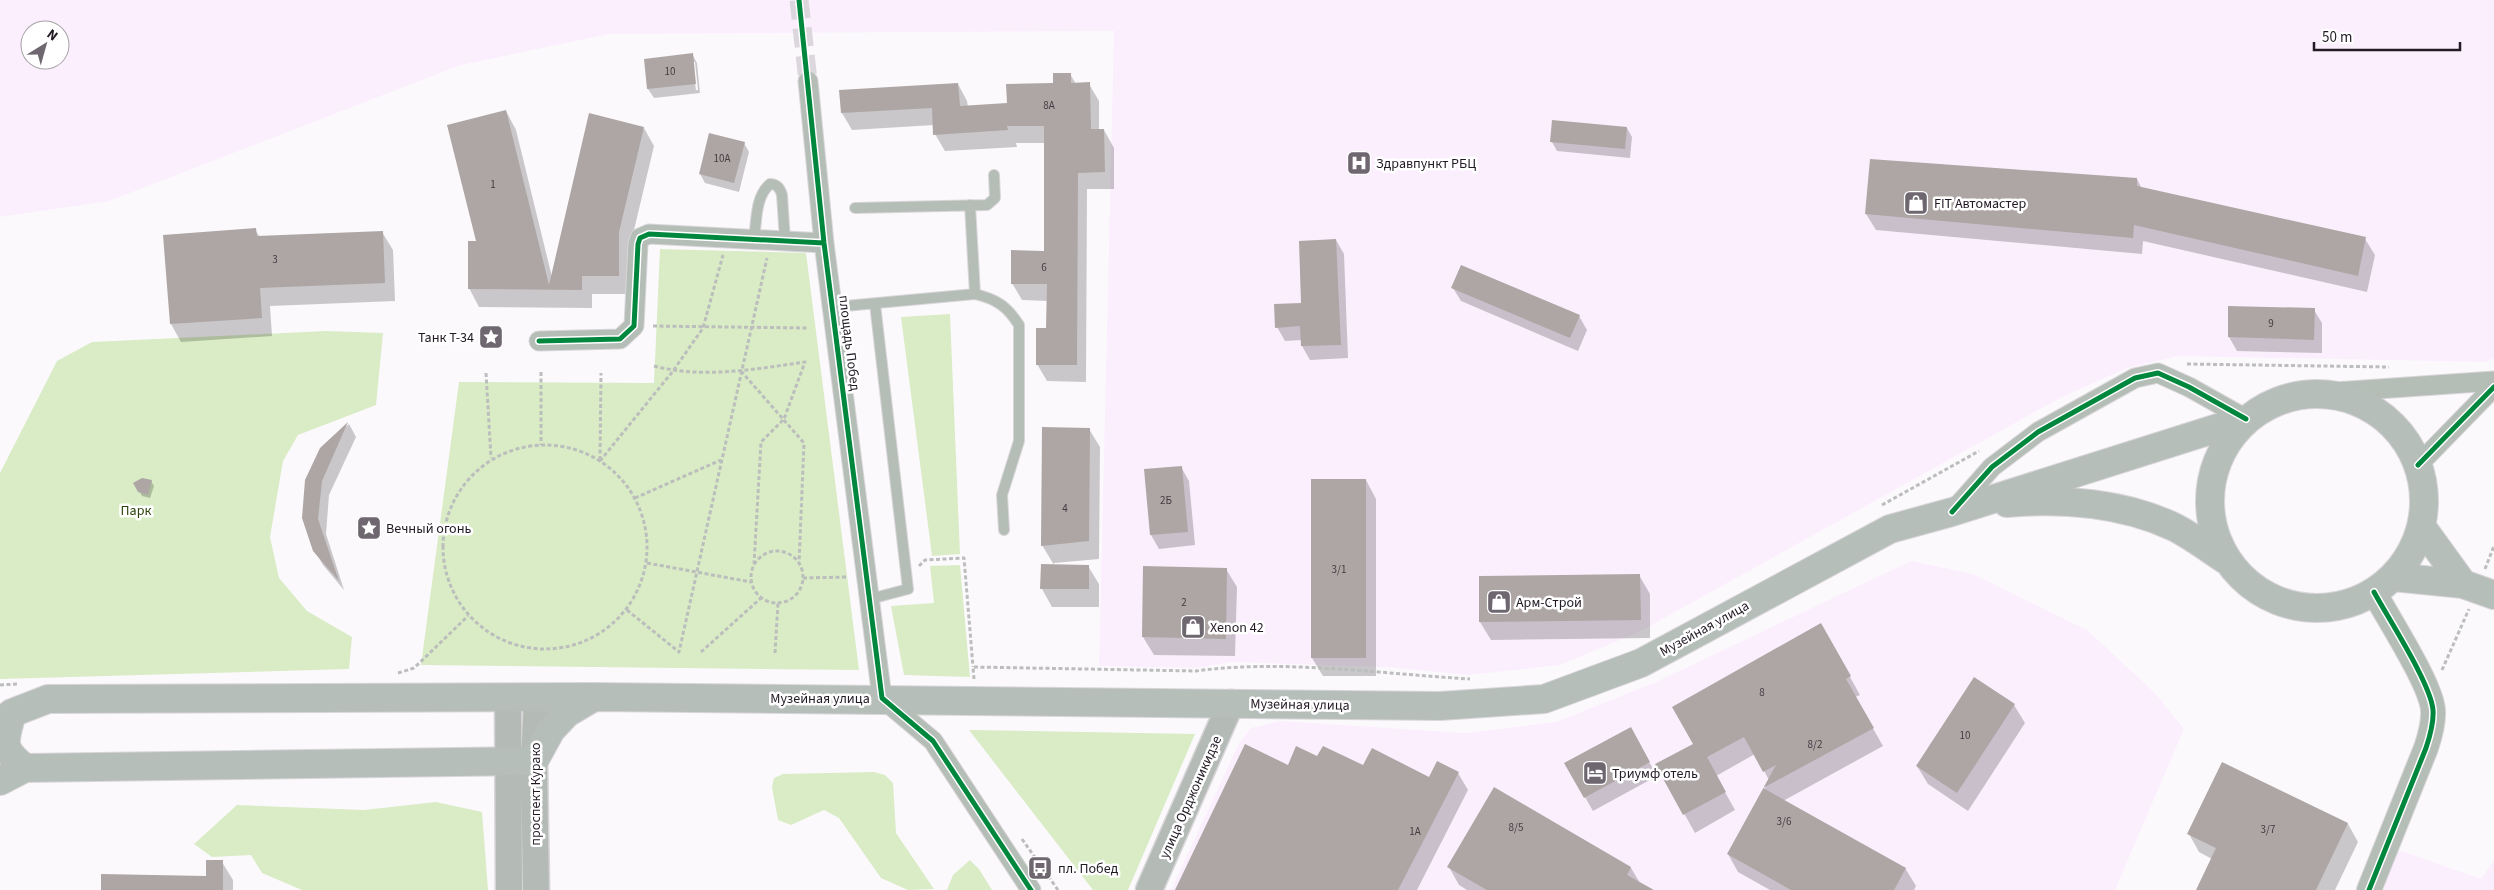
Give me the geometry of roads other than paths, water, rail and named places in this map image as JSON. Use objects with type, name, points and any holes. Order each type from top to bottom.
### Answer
[{"type":"main road","points":[[2320,393],[2352,399],[2380,414],[2403,437],[2418,465],[2424,496],[2421,526],[2411,553],[2383,584],[2343,605],[2310,608],[2278,601],[2249,584],[2226,560],[2173,527],[2132,511],[2070,502],[2025,502],[1956,510],[2246,419],[2281,399],[2320,393]]},
{"type":"main road","points":[[2226,560],[2211,524],[2210,485],[2222,448],[2246,419]]},
{"type":"main road","name":"Музейная улица","points":[[4,716],[48,699],[882,698],[1440,706],[1544,699],[1641,662],[1890,529],[1956,510]]},
{"type":"main road","points":[[2421,526],[2463,584]]},
{"type":"main road","points":[[2383,584],[2463,584],[2494,595]]},
{"type":"main road","points":[[0,781],[25,768],[534,761],[551,730],[566,713],[594,697]]},
{"type":"main road","name":"проспект Курако","points":[[508,698],[508,890]]},
{"type":"main road","name":"проспект Курако","points":[[536,890],[534,761],[537,698]]},
{"type":"main road","name":"улица Орджоникидзе","points":[[1149,890],[1231,703]]},
{"type":"main road","points":[[4,716],[6,750],[10,756],[25,768]]},
{"type":"street","name":"площадь Побед","points":[[808,80],[824,243],[834,307],[882,698]]},
{"type":"street","points":[[539,341],[620,338],[634,326],[638,244],[640,238],[649,234],[824,243]]},
{"type":"street","points":[[1956,510],[1992,467],[2038,432],[2135,378],[2158,373],[2189,387],[2246,419]]},
{"type":"street","points":[[2320,393],[2494,381]]},
{"type":"street","points":[[2418,465],[2494,387]]},
{"type":"street","points":[[2369,890],[2426,748],[2432,728],[2433,710],[2383,584]]},
{"type":"street","points":[[882,698],[933,741],[1031,890]]},
{"type":"lane","points":[[855,208],[992,203],[995,198],[994,175]]},
{"type":"lane","points":[[970,205],[975,294]]},
{"type":"lane","points":[[834,307],[975,294],[1001,303],[1010,311],[1019,325],[1019,441],[1002,494],[1004,530]]},
{"type":"lane","points":[[870,599],[908,589],[874,304]]},
{"type":"tunnel","points":[[799,0],[808,81]]},
{"type":"place","name":"Здравпункт РБЦ","points":[[1359,163]]},
{"type":"place","name":"FIT Автомастер","points":[[1916,203]]},
{"type":"place","name":"Танк Т-34","points":[[491,337]]},
{"type":"place","name":"Вечный огонь","points":[[369,528]]},
{"type":"place","name":"Арм-Строй","points":[[1499,602]]},
{"type":"place","name":"Xenon 42","points":[[1193,627]]},
{"type":"place","name":"Триумф отель","points":[[1595,773]]},
{"type":"place","name":"пл. Побед","points":[[1040,868]]},
{"type":"park label","name":"Парк","points":[[136,510]]}]
